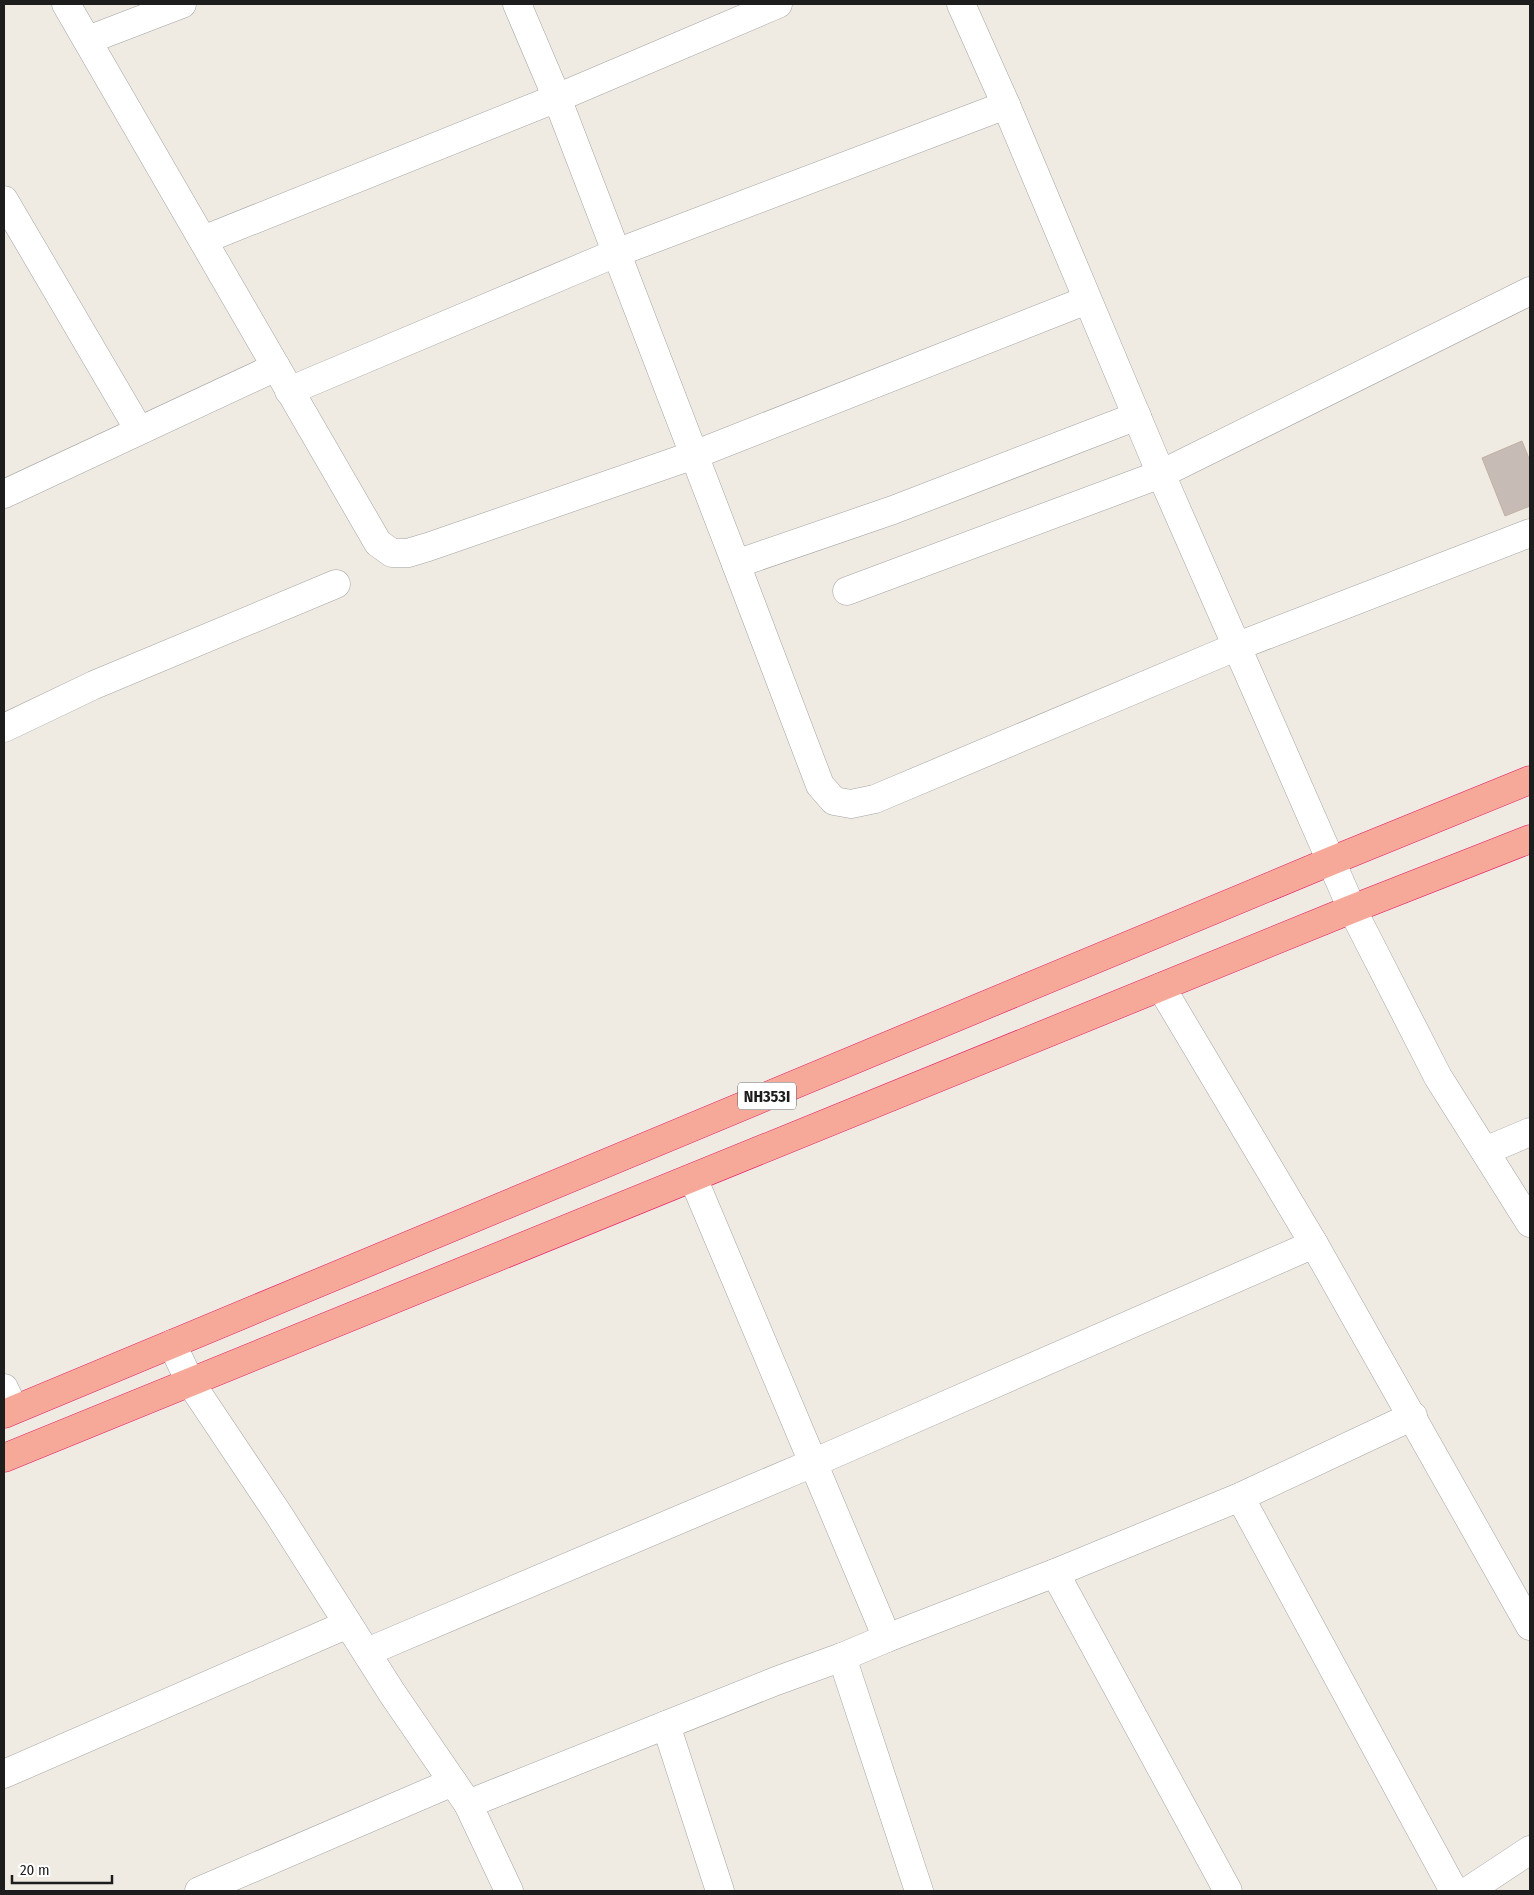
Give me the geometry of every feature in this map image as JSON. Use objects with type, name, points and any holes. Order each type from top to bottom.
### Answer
[{"type":"highway","name":"NH353I","points":[[7,1404],[172,1344],[1331,861],[1530,780]]},
{"type":"highway","name":"NH353I","points":[[4,1458],[1530,838]]},
{"type":"street","points":[[66,4],[378,543],[392,553],[408,553],[428,547],[694,455],[1087,300]]},
{"type":"street","points":[[88,40],[182,4]]},
{"type":"street","points":[[517,4],[557,98],[820,785],[834,802],[851,804],[875,799],[1238,646],[1530,532]]},
{"type":"street","points":[[203,240],[557,98],[778,4]]},
{"type":"street","points":[[961,4],[1006,105],[1161,474],[1352,909],[1438,1077],[1530,1223]]},
{"type":"street","points":[[290,391],[616,253],[1006,105]]},
{"type":"street","points":[[4,200],[139,430]]},
{"type":"street","points":[[847,591],[1161,474],[1530,291]]},
{"type":"street","points":[[4,494],[276,367]]},
{"type":"street","points":[[736,564],[893,510],[1137,416]]},
{"type":"street","points":[[4,728],[94,685],[336,584]]},
{"type":"street","points":[[1161,987],[1314,1244],[1413,1416],[1530,1626]]},
{"type":"street","points":[[1485,1151],[1530,1132]]},
{"type":"street","points":[[693,1178],[887,1638]]},
{"type":"street","points":[[367,1652],[813,1463],[1314,1244]]},
{"type":"street","points":[[172,1344],[190,1382],[461,1793],[509,1891]]},
{"type":"street","points":[[199,1891],[461,1793],[666,1725],[842,1657],[1240,1497],[1413,1416]]},
{"type":"street","points":[[1240,1497],[1454,1891]]},
{"type":"street","points":[[1054,1573],[1228,1891]]},
{"type":"street","points":[[4,1774],[348,1624]]},
{"type":"street","points":[[842,1657],[918,1891]]},
{"type":"street","points":[[666,1725],[720,1891]]},
{"type":"street","points":[[1468,1891],[1530,1850]]},
{"type":"building","points":[[1522,441],[1530,461],[1530,506],[1505,516],[1482,458]]}]
